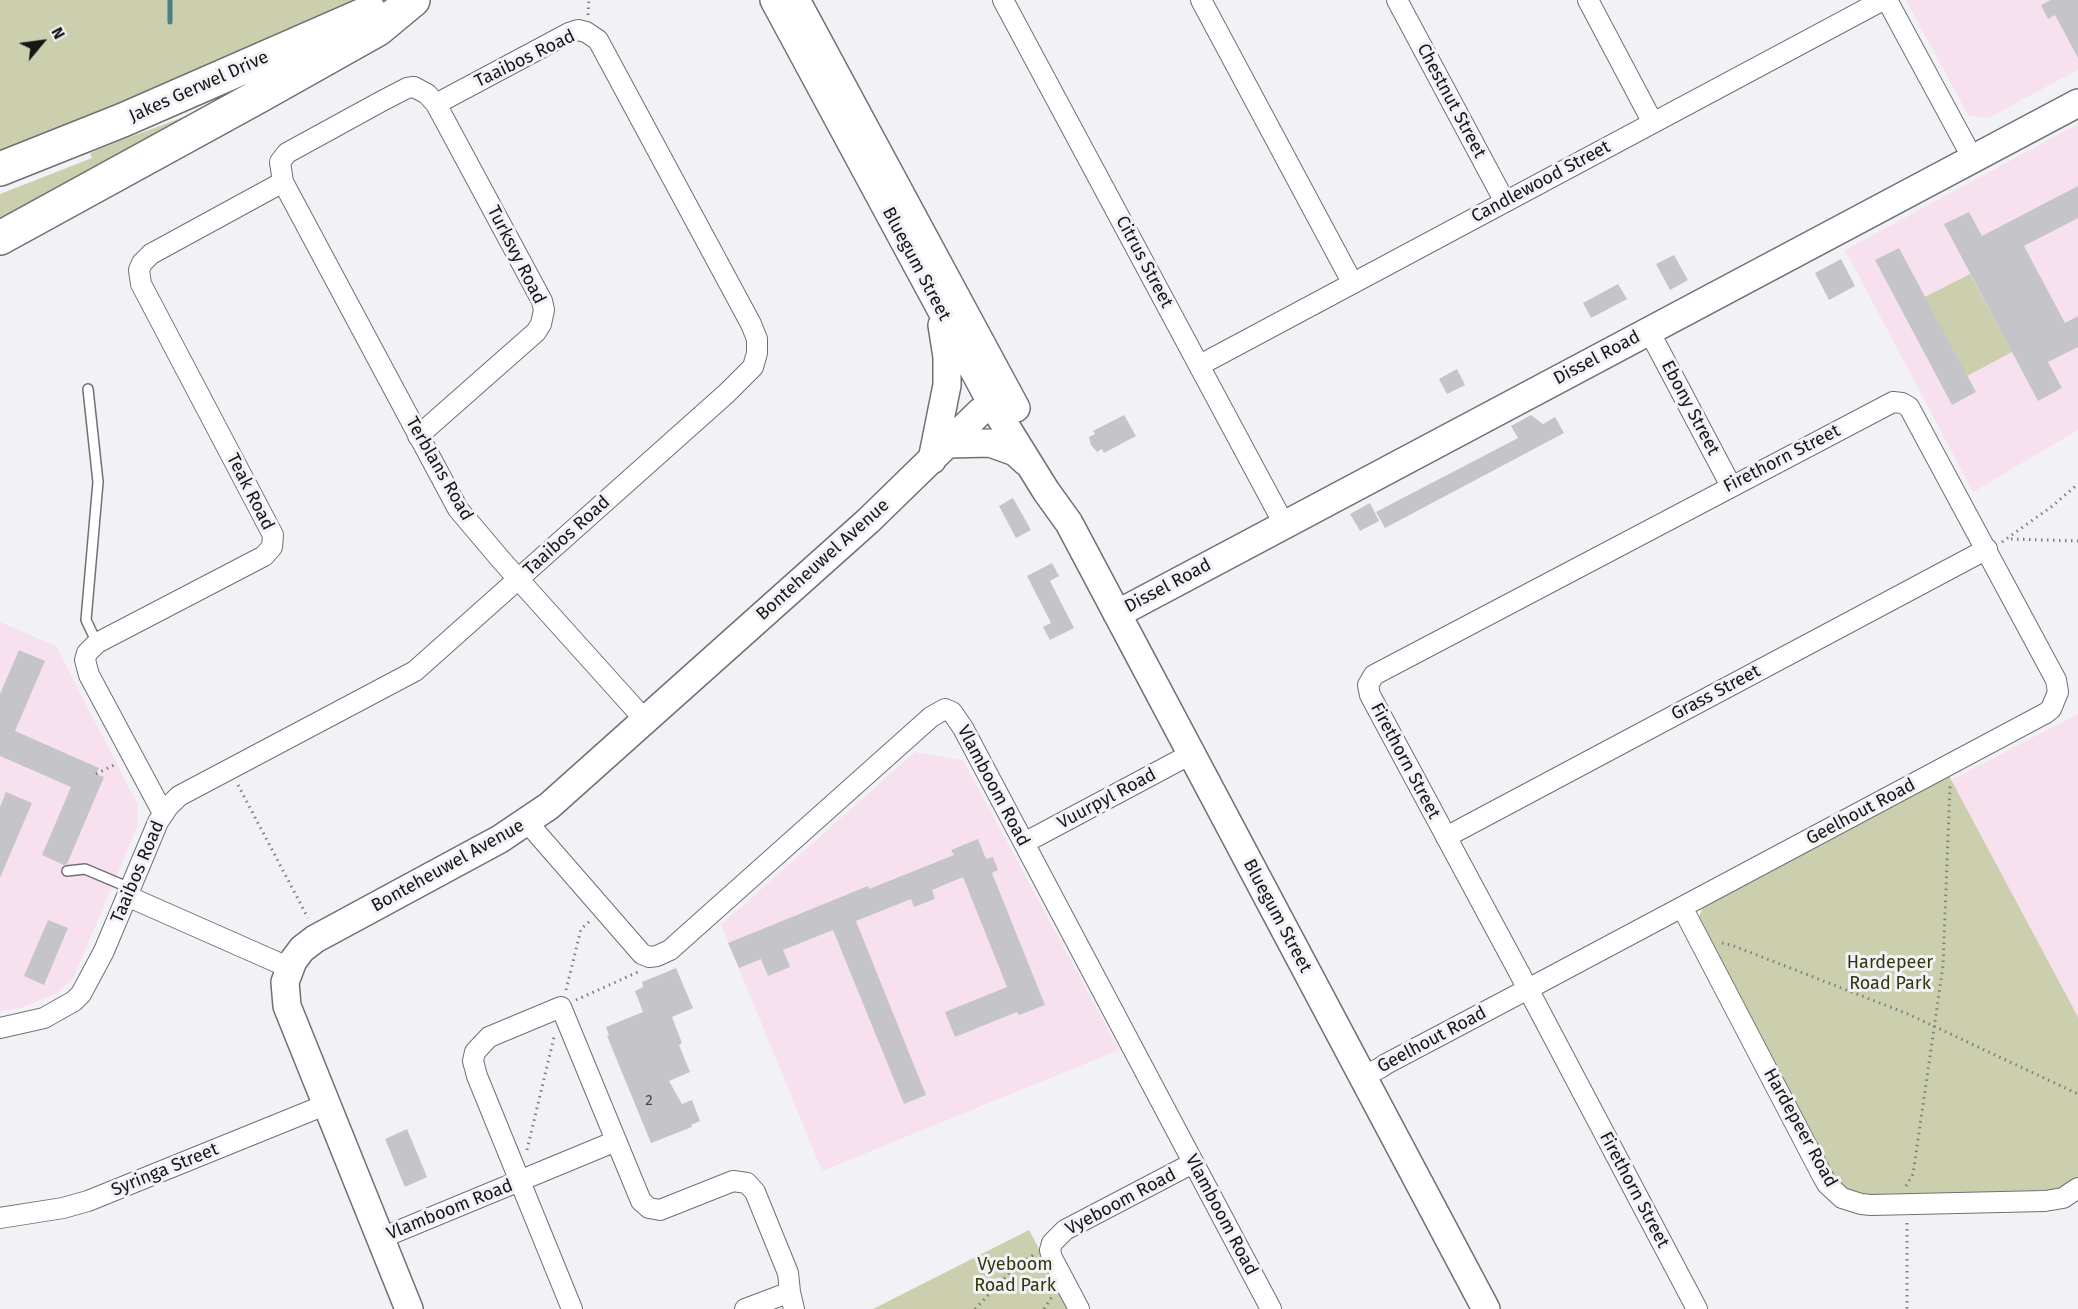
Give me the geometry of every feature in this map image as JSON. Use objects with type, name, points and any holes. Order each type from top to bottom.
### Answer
[{"type":"highway","name":"Jakes Gerwel Drive","points":[[0,170],[123,120],[396,0]]},
{"type":"highway","points":[[0,238],[368,34],[413,0]]},
{"type":"street","name":"Bluegum Street","points":[[774,0],[938,306],[1058,487],[1069,523]]},
{"type":"street","name":"Bluegum Street","points":[[796,0],[1000,398],[1029,465],[1069,523],[1486,1309]]},
{"type":"street","name":"Citrus Street","points":[[1003,0],[1284,524]]},
{"type":"street","points":[[1202,0],[1352,282]]},
{"type":"street","name":"Chestnut Street","points":[[1397,0],[1505,202]]},
{"type":"street","points":[[1588,0],[1653,123]]},
{"type":"street","name":"Candlewood Street","points":[[1200,365],[1883,0]]},
{"type":"street","points":[[1887,0],[1973,159]]},
{"type":"street","name":"Taaibos Road","points":[[0,1028],[44,1018],[74,1001],[81,994],[104,951],[158,822],[179,796],[415,671],[489,603],[519,580],[753,367],[757,353],[757,339],[746,313],[598,40],[593,35],[578,30],[569,33],[445,99]]},
{"type":"street","name":"Turksvy Road","points":[[283,182],[280,162],[287,153],[407,88],[420,89],[445,99],[542,301],[544,310],[541,324],[536,332],[418,436]]},
{"type":"street","name":"Dissel Road","points":[[1117,614],[2078,103]]},
{"type":"street","name":"Terblans Road","points":[[283,182],[458,509],[645,720]]},
{"type":"street","name":"Teak Road","points":[[97,643],[264,556],[272,548],[271,529],[141,284],[139,270],[151,254],[283,182]]},
{"type":"street","points":[[938,306],[945,336],[947,371],[940,452],[981,442],[999,445],[1015,452],[1029,465]]},
{"type":"street","name":"Ebony Street","points":[[1649,331],[1731,486]]},
{"type":"street","name":"Bonteheuwel Avenue","points":[[409,1309],[287,1006],[284,988],[290,968],[302,949],[315,939],[500,839],[549,806],[868,520],[980,412],[1000,398]]},
{"type":"street","name":"Firethorn Street","points":[[1697,1309],[1370,695],[1368,685],[1374,675],[1731,486],[1893,402],[1902,403]]},
{"type":"street","name":"Geelhout Road","points":[[1362,1077],[2046,713],[2054,704],[2058,692],[2056,680],[1910,407],[1902,403]]},
{"type":"street","name":"Grass Street","points":[[1446,837],[1987,549]]},
{"type":"street","points":[[97,643],[87,653],[86,668],[163,813]]},
{"type":"street","name":"Vlamboom Road","points":[[642,954],[649,957],[657,956],[670,950],[931,717],[945,709],[952,712],[963,728],[1271,1309]]},
{"type":"street","name":"Vuurpyl Road","points":[[1024,843],[1191,754]]},
{"type":"street","points":[[526,822],[642,954]]},
{"type":"street","points":[[129,892],[290,968]]},
{"type":"street","name":"Hardepeer Road","points":[[1682,907],[1827,1184],[1842,1198],[1861,1204],[2054,1200],[2063,1198],[2078,1188]]},
{"type":"street","points":[[572,1309],[477,1076],[473,1061],[475,1052],[489,1037],[561,1007],[641,1201],[654,1210],[665,1209],[733,1181],[740,1181],[751,1187],[788,1273],[792,1300],[745,1309]]},
{"type":"street","name":"Syringa Street","points":[[0,1218],[63,1208],[88,1201],[326,1105]]},
{"type":"street","name":"Vlamboom Road","points":[[380,1239],[616,1141]]},
{"type":"street","name":"Vyeboom Road","points":[[1079,1309],[1052,1258],[1050,1250],[1057,1236],[1193,1163]]},
{"type":"lane","points":[[88,389],[99,482],[86,620],[97,643]]},
{"type":"lane","points":[[67,871],[85,869],[129,892]]},
{"type":"path","points":[[1987,549],[2009,538],[2078,484]]},
{"type":"path","points":[[2009,538],[2078,541]]},
{"type":"path","points":[[96,774],[132,756]]},
{"type":"path","points":[[1907,1309],[1906,1184],[1913,1174],[1943,966],[1950,782],[1947,766]]},
{"type":"path","points":[[230,769],[311,925]]},
{"type":"path","points":[[520,1181],[581,929],[595,915]]},
{"type":"path","points":[[1699,939],[1734,946],[1908,1014],[2078,1094]]},
{"type":"path","points":[[561,1007],[638,973],[642,954]]},
{"type":"path","points":[[975,1309],[1015,1267]]},
{"type":"shaded area","points":[[1906,0],[2078,0],[2078,70],[1988,118],[1968,115]]},
{"type":"shaded area","points":[[2078,124],[2078,430],[1973,492],[1845,250]]},
{"type":"shaded area","points":[[0,622],[56,646],[137,803],[138,825],[73,979],[57,993],[21,1008],[0,1011]]},
{"type":"shaded area","points":[[2078,714],[2078,1017],[1951,780]]},
{"type":"shaded area","points":[[915,752],[963,760],[1119,1050],[822,1171],[721,925]]},
{"type":"green space","points":[[0,0],[357,0],[133,99],[0,152]]},
{"type":"green space","points":[[197,112],[99,169],[63,185],[0,220],[0,194],[92,158],[90,153]]},
{"type":"green space","points":[[1970,274],[2012,352],[1967,376],[1925,297]]},
{"type":"green space","name":"Hardepeer Road Park","points":[[1947,772],[2078,1017],[2078,1179],[2072,1185],[2048,1194],[1870,1199],[1849,1192],[1836,1181],[1699,923],[1704,904]]},
{"type":"green space","name":"Vyeboom Road Park","points":[[1029,1230],[1071,1309],[873,1309]]},
{"type":"building","points":[[2051,0],[2078,0],[2078,58],[2055,15],[2048,19],[2041,5]]},
{"type":"building","points":[[2078,186],[2078,218],[2024,246],[2065,323],[2078,316],[2078,347],[2048,362],[2062,388],[2038,401],[1944,224],[1969,212],[1982,236]]},
{"type":"building","points":[[1899,248],[1976,392],[1952,405],[1875,260]]},
{"type":"building","points":[[1674,255],[1688,280],[1670,290],[1656,264]]},
{"type":"building","points":[[1841,259],[1855,286],[1829,300],[1815,273]]},
{"type":"building","points":[[1618,284],[1627,299],[1591,318],[1583,303]]},
{"type":"building","points":[[1457,369],[1465,385],[1447,394],[1439,379]]},
{"type":"building","points":[[1124,415],[1136,436],[1104,453],[1102,449],[1097,452],[1091,445],[1089,437],[1095,434],[1093,431]]},
{"type":"building","points":[[1531,415],[1543,424],[1555,417],[1564,433],[1385,528],[1376,512],[1518,438],[1511,426]]},
{"type":"building","points":[[1013,498],[1031,530],[1016,538],[999,506]]},
{"type":"building","points":[[1370,503],[1379,521],[1360,531],[1350,514]]},
{"type":"building","points":[[1052,563],[1059,576],[1050,581],[1074,628],[1050,640],[1043,627],[1051,623],[1027,576]]},
{"type":"building","points":[[19,650],[45,661],[15,731],[99,768],[96,774],[104,777],[67,864],[64,865],[42,855],[71,787],[0,756],[0,694]]},
{"type":"building","points":[[6,792],[32,803],[0,878],[0,807]]},
{"type":"building","points":[[978,839],[986,859],[993,857],[998,870],[992,873],[1045,1005],[1019,1015],[1017,1012],[955,1037],[945,1012],[1007,987],[963,877],[932,890],[935,899],[914,907],[911,899],[856,921],[926,1095],[904,1104],[833,930],[783,950],[790,967],[768,976],[761,959],[739,968],[728,943],[868,886],[869,889],[954,855],[951,850]]},
{"type":"building","points":[[48,920],[68,928],[44,985],[24,976]]},
{"type":"building","points":[[676,968],[693,1008],[672,1017],[682,1043],[679,1045],[690,1072],[669,1081],[682,1104],[692,1100],[700,1121],[691,1125],[692,1127],[651,1143],[607,1036],[609,1035],[606,1027],[643,1012],[635,991],[643,987],[642,982]]},
{"type":"building","points":[[407,1129],[427,1177],[405,1187],[385,1139]]},
{"type":"waterway","points":[[170,0],[170,22]]}]
